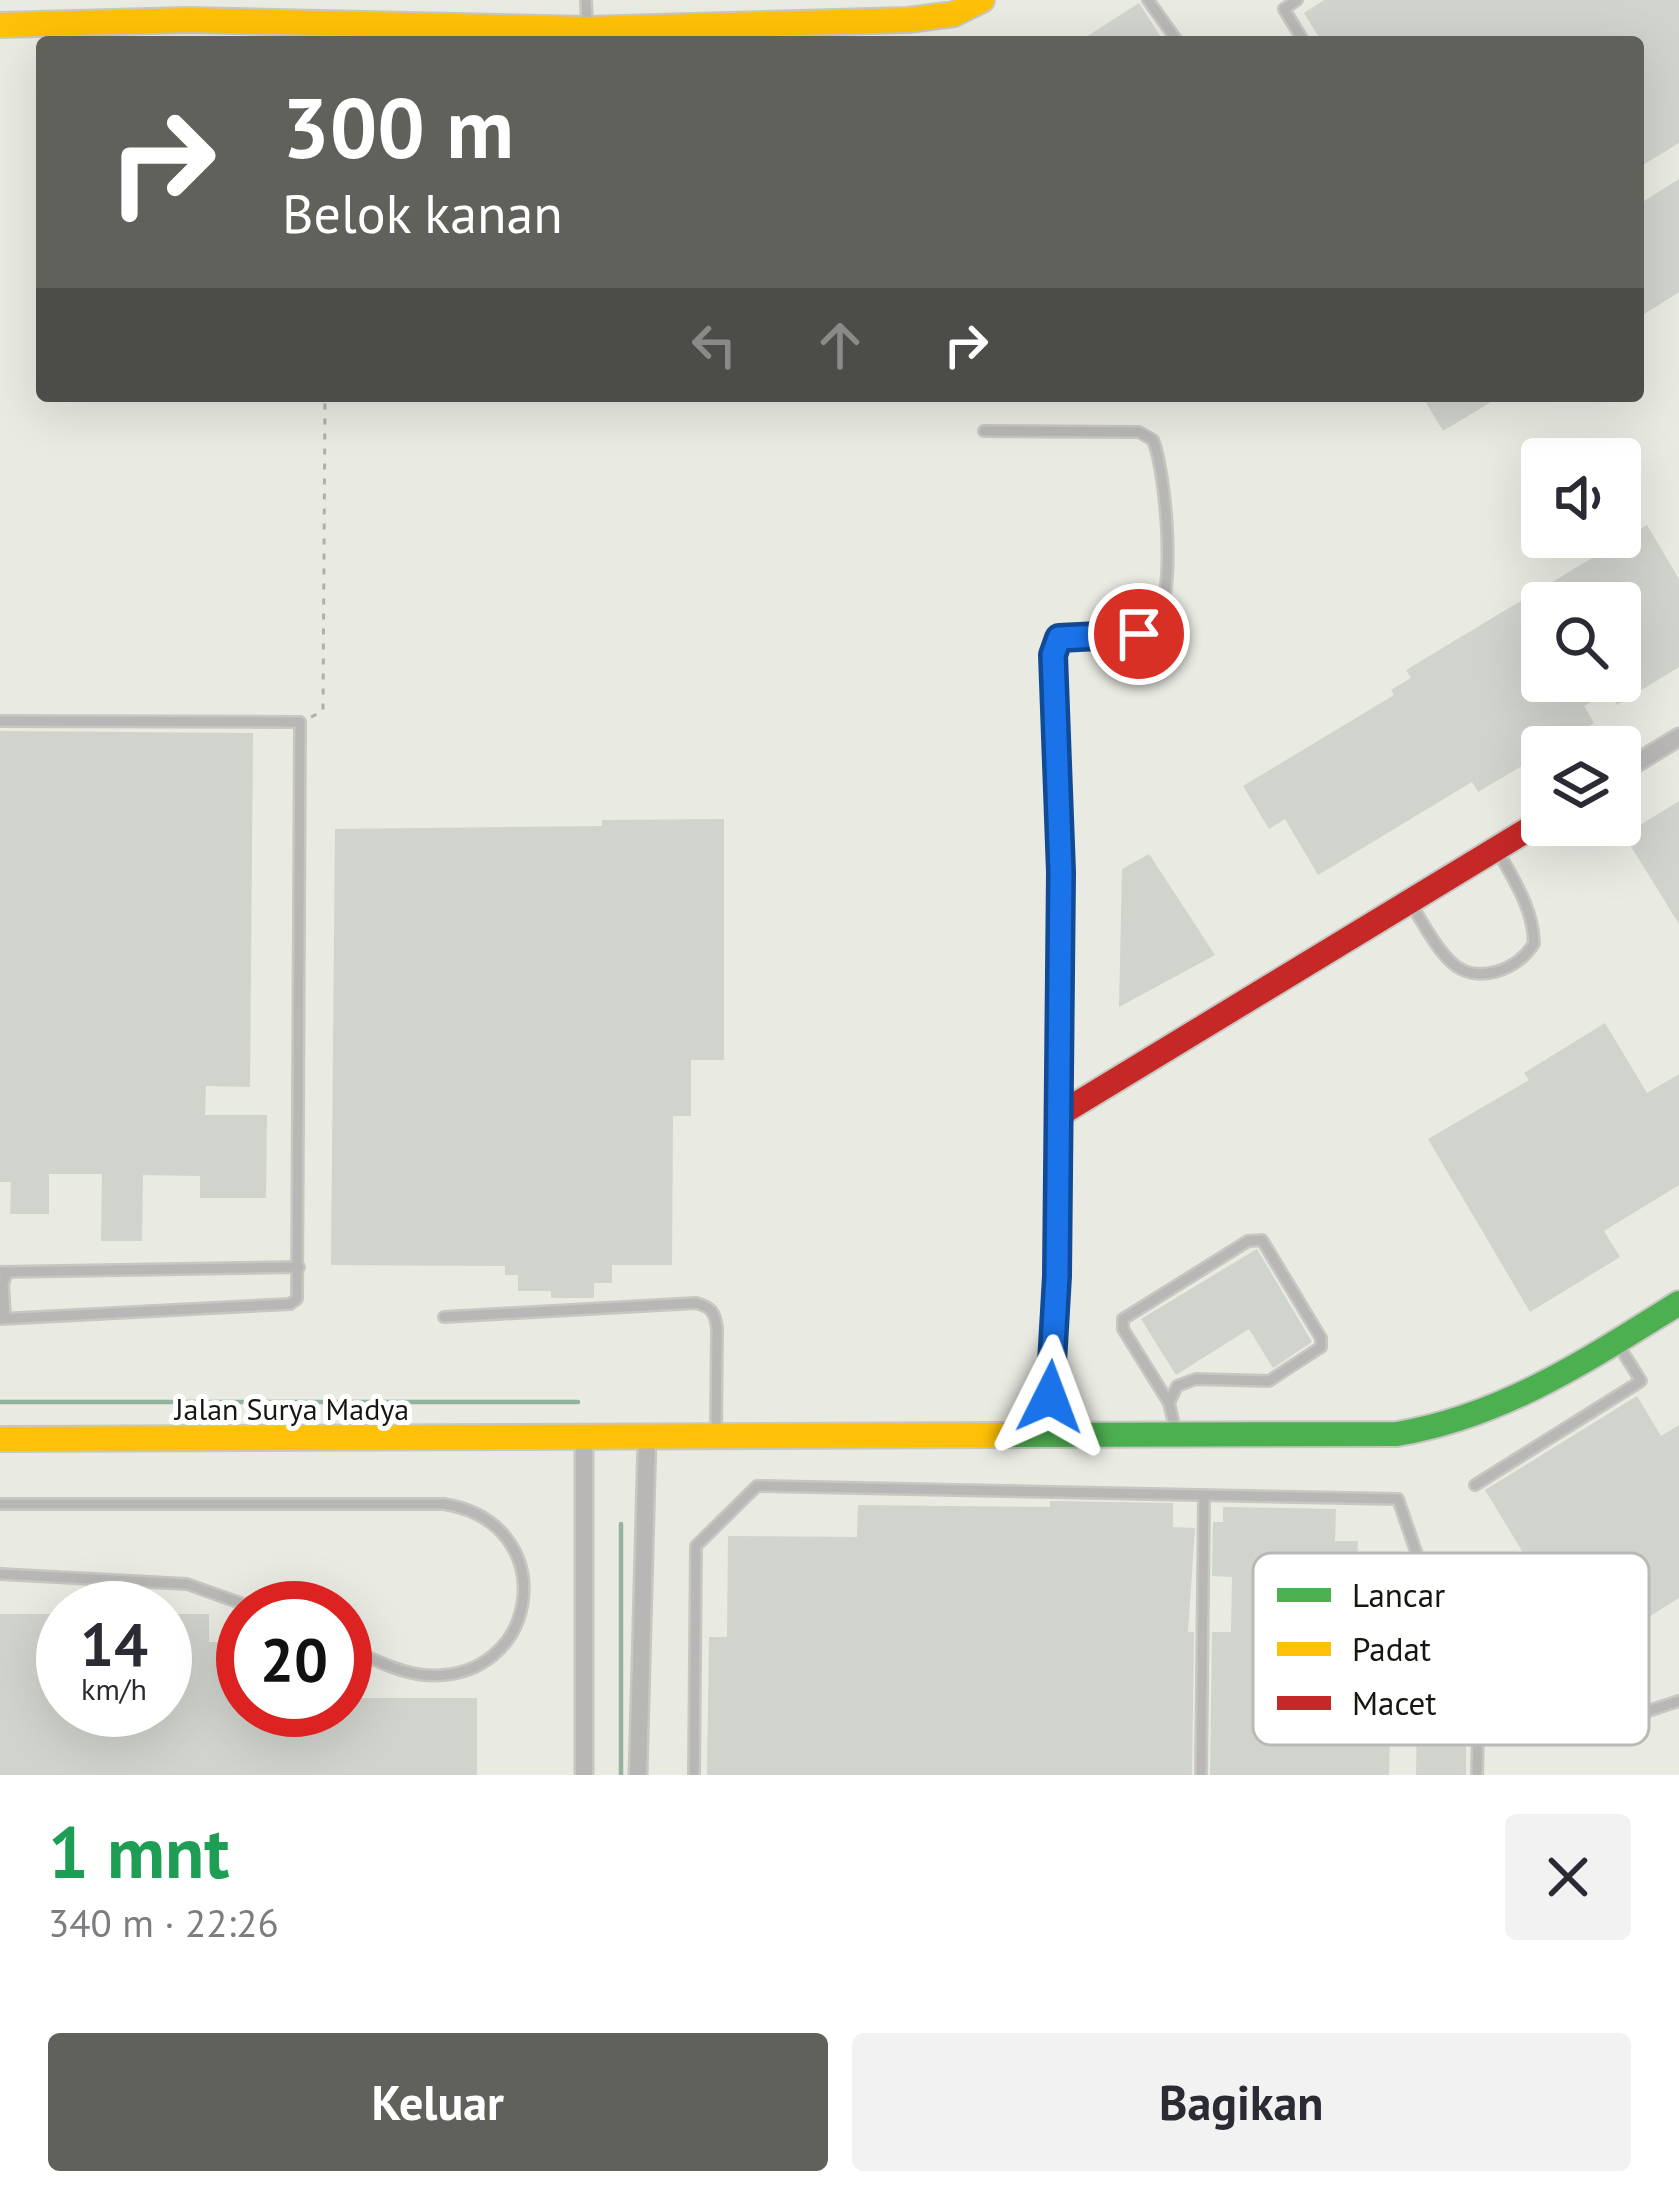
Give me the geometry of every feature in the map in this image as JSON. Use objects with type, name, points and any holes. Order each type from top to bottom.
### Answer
[{"type":"street","points":[[0,25],[188,20],[587,29],[908,20],[954,14],[982,0]]},
{"type":"street","points":[[1641,760],[1679,737]]},
{"type":"street","points":[[1060,1114],[1521,833]]},
{"type":"street","name":"Jalan Surya Madya","points":[[0,1439],[1397,1435],[1475,1418],[1679,1303]]},
{"type":"street","points":[[638,1775],[647,1438]]},
{"type":"street","points":[[584,1439],[584,1775]]},
{"type":"lane","points":[[586,0],[587,29]]},
{"type":"lane","points":[[1148,0],[1174,36]]},
{"type":"lane","points":[[1298,0],[1284,9],[1300,36]]},
{"type":"lane","points":[[983,431],[1139,432],[1154,440],[1165,482],[1165,604],[1154,626],[1139,634],[1059,638],[1054,645],[1061,872],[1060,1114],[1048,1438]]},
{"type":"lane","points":[[0,722],[300,722],[299,1267],[297,1300],[3,1318],[3,1272],[299,1267]]},
{"type":"lane","points":[[1408,902],[1442,952],[1462,970],[1496,973],[1514,965],[1534,943],[1534,928],[1526,902],[1497,848]]},
{"type":"lane","points":[[1169,1403],[1171,1393],[1187,1380],[1269,1381],[1321,1347],[1321,1339],[1262,1240],[1247,1241],[1123,1319],[1124,1329],[1169,1403],[1177,1436]]},
{"type":"lane","points":[[444,1317],[696,1303],[709,1307],[716,1315],[717,1328],[716,1438]]},
{"type":"lane","points":[[1475,1485],[1641,1381],[1616,1342]]},
{"type":"lane","points":[[694,1775],[696,1546],[757,1486],[1398,1498],[1417,1553]]},
{"type":"lane","points":[[1201,1775],[1204,1495]]},
{"type":"lane","points":[[0,1504],[440,1504],[474,1511],[512,1542],[525,1577],[523,1614],[496,1654],[458,1674],[409,1673],[372,1658]]},
{"type":"lane","points":[[0,1574],[187,1584],[216,1594]]},
{"type":"lane","points":[[1649,1712],[1679,1700]]},
{"type":"lane","points":[[1477,1775],[1478,1745]]},
{"type":"path","points":[[300,722],[322,711],[325,402]]},
{"type":"building","points":[[1324,0],[1679,0],[1679,143],[1644,164],[1644,36],[1318,36],[1304,13]]},
{"type":"building","points":[[1139,3],[1160,36],[1087,36]]},
{"type":"building","points":[[1679,179],[1679,292],[1644,314],[1644,201]]},
{"type":"building","points":[[1426,402],[1491,402],[1443,431]]},
{"type":"building","points":[[1647,525],[1679,579],[1679,667],[1641,690],[1641,582],[1552,582],[1592,558],[1641,558],[1641,529]]},
{"type":"building","points":[[1521,601],[1521,702],[1591,702],[1584,706],[1594,723],[1521,726],[1521,766],[1478,792],[1472,782],[1318,875],[1285,819],[1269,829],[1243,786],[1394,695],[1391,690],[1411,678],[1406,670]]},
{"type":"building","points":[[0,731],[253,733],[250,1087],[206,1086],[205,1115],[267,1115],[266,1198],[200,1198],[200,1176],[143,1175],[142,1241],[101,1241],[102,1174],[49,1174],[49,1214],[10,1214],[11,1182],[0,1182]]},
{"type":"building","points":[[1679,801],[1679,924],[1631,846],[1641,846],[1641,824]]},
{"type":"building","points":[[724,819],[724,1060],[691,1060],[691,1116],[673,1116],[672,1265],[612,1265],[612,1283],[594,1283],[594,1298],[551,1298],[551,1291],[518,1291],[518,1275],[505,1275],[505,1266],[331,1265],[335,829],[602,826],[602,820]]},
{"type":"building","points":[[1149,854],[1215,955],[1119,1007],[1122,869]]},
{"type":"building","points":[[1605,1023],[1647,1093],[1679,1074],[1679,1185],[1604,1231],[1620,1257],[1530,1312],[1428,1139],[1529,1080],[1524,1073]]},
{"type":"building","points":[[1257,1249],[1312,1342],[1273,1368],[1249,1329],[1176,1375],[1141,1319]]},
{"type":"building","points":[[1637,1396],[1661,1436],[1679,1425],[1679,1598],[1649,1617],[1649,1553],[1523,1553],[1485,1490]]},
{"type":"building","points":[[1050,1501],[1173,1503],[1173,1527],[1195,1528],[1188,1632],[1194,1632],[1192,1775],[707,1775],[709,1637],[727,1637],[728,1536],[857,1537],[858,1505],[1050,1507]]},
{"type":"building","points":[[1223,1507],[1336,1509],[1335,1541],[1358,1541],[1357,1553],[1253,1553],[1253,1745],[1390,1745],[1389,1775],[1210,1775],[1212,1632],[1231,1632],[1232,1577],[1212,1576],[1213,1522],[1223,1522]]},
{"type":"building","points":[[0,1614],[36,1614],[36,1737],[192,1737],[192,1614],[209,1614],[209,1642],[216,1642],[216,1737],[372,1737],[372,1698],[477,1698],[477,1775],[0,1775]]},
{"type":"building","points":[[1416,1745],[1466,1745],[1466,1775],[1416,1775]]},
{"type":"waterway","points":[[0,1402],[578,1402]]},
{"type":"waterway","points":[[621,1524],[621,1775]]},
{"type":"traffic: fast","points":[[1000,1435],[1397,1434],[1436,1426],[1510,1399],[1679,1303]]},
{"type":"traffic: slow","points":[[0,25],[188,20],[587,29],[908,20],[954,14],[982,0]]},
{"type":"traffic: slow","points":[[0,1439],[1000,1435]]},
{"type":"traffic: jam","points":[[1060,1114],[1521,834]]},
{"type":"route","points":[[1050,1397],[1060,1114],[1061,872],[1054,645],[1059,638],[1139,634]]}]
